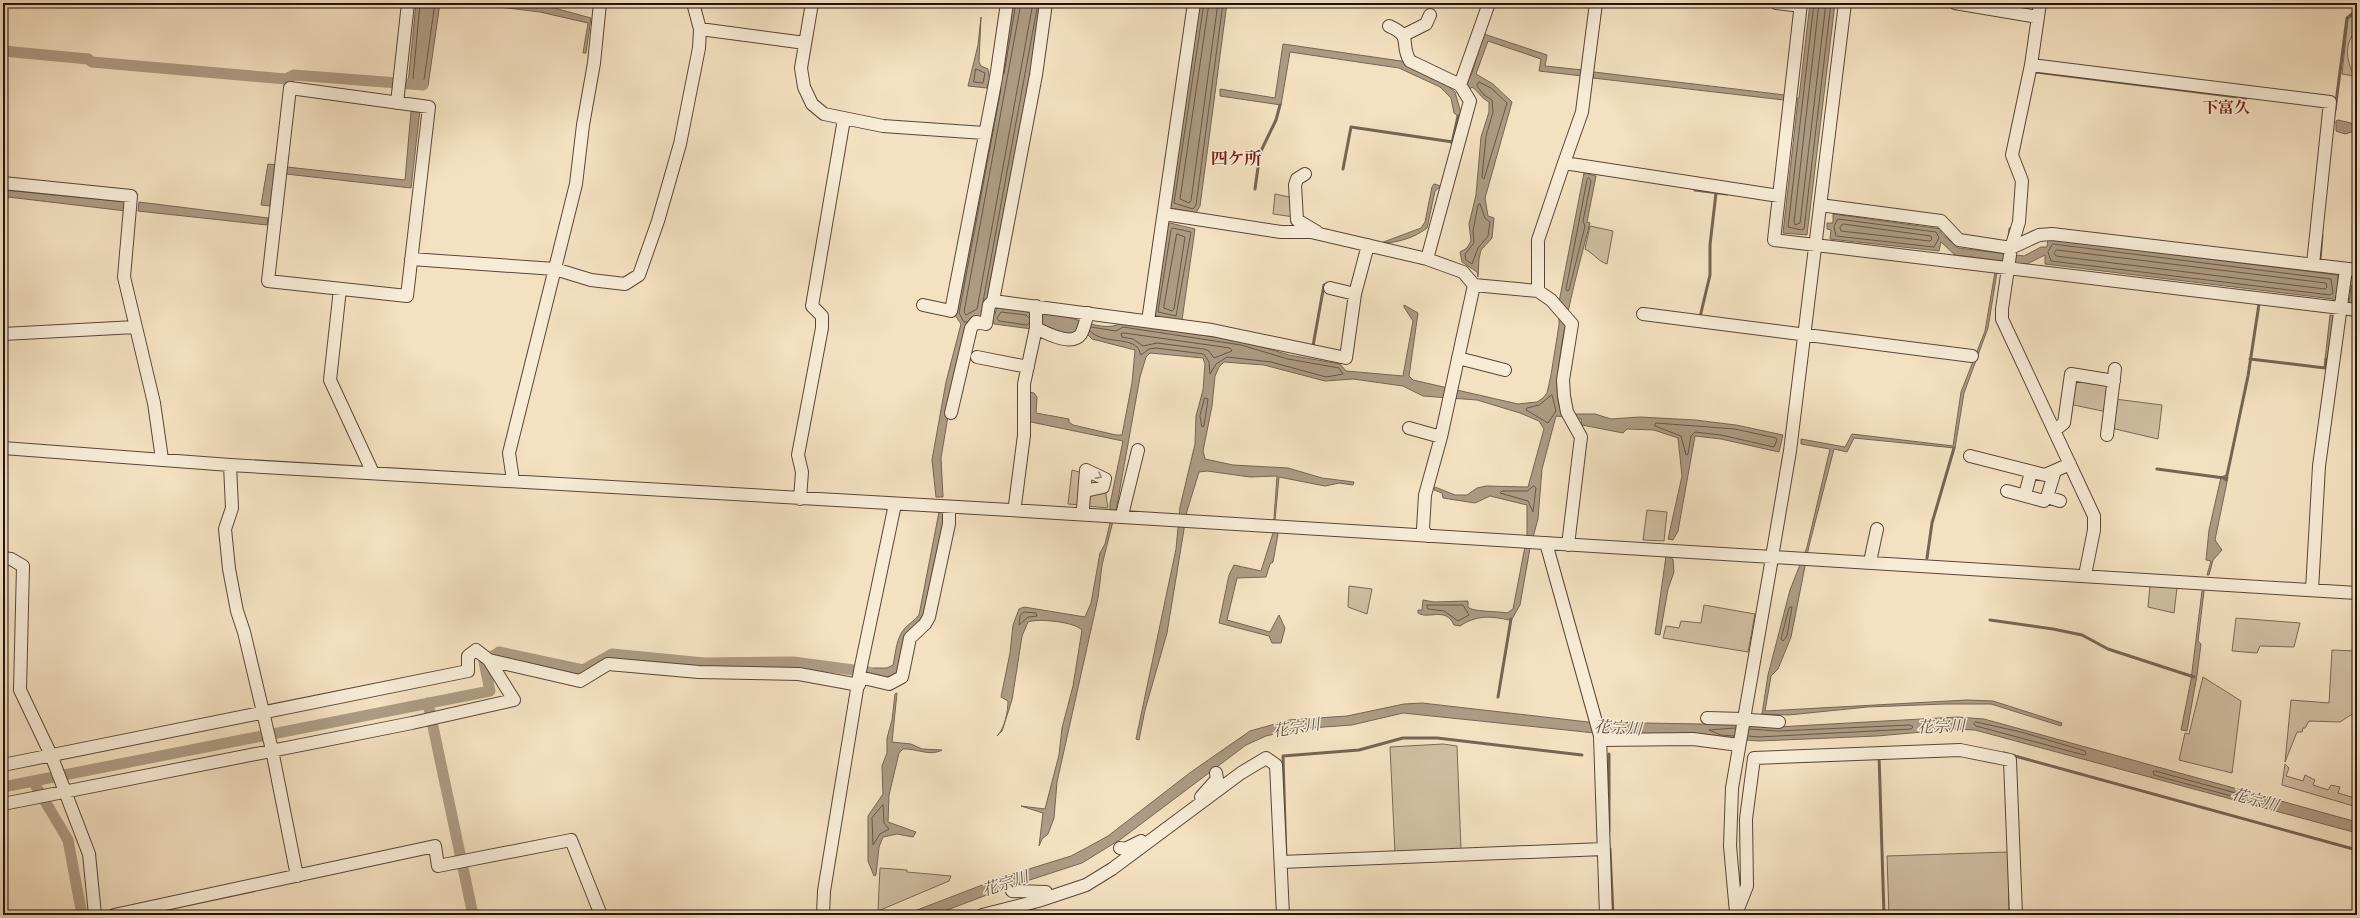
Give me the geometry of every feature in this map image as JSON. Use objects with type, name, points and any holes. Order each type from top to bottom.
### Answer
[{"type":"street","points":[[397,102],[408,3]]},
{"type":"street","points":[[513,480],[509,453],[576,184],[583,125],[594,63],[600,3]]},
{"type":"street","points":[[411,259],[555,269],[591,280],[626,284],[639,275],[658,221],[680,144],[689,104],[700,30],[693,3]]},
{"type":"street","points":[[812,3],[801,68],[804,87],[812,104],[824,114],[883,126],[984,133]]},
{"type":"street","points":[[923,305],[951,311],[984,133],[996,78],[1007,3]]},
{"type":"street","points":[[951,413],[971,328],[976,322],[986,324],[989,305],[993,300],[1036,75],[1046,3]]},
{"type":"street","points":[[1148,321],[1194,3]]},
{"type":"street","points":[[1460,85],[1489,3]]},
{"type":"street","points":[[1538,291],[1538,240],[1582,112],[1596,3]]},
{"type":"street","points":[[1776,3],[1801,4],[1774,240],[2357,310]]},
{"type":"street","points":[[1736,915],[1732,882],[1730,818],[1739,744],[1745,720],[1790,451],[1845,3]]},
{"type":"street","points":[[1955,3],[2038,17]]},
{"type":"street","points":[[2040,3],[2031,65],[2012,155],[2022,181],[2019,222],[2011,248],[2009,268],[2001,303],[2002,319],[2094,516],[2094,530],[2085,575]]},
{"type":"street","points":[[1404,35],[1426,24],[1430,15]]},
{"type":"street","points":[[1389,26],[1401,31],[1404,35],[1406,54],[1410,61],[1460,85],[1470,101],[1428,259]]},
{"type":"street","points":[[700,30],[805,43]]},
{"type":"street","points":[[2031,65],[2330,102],[2313,264]]},
{"type":"street","points":[[290,88],[397,102],[429,106],[407,296],[340,290],[268,281],[290,88]]},
{"type":"street","points":[[800,498],[802,472],[798,455],[822,328],[822,316],[812,306],[844,119]]},
{"type":"street","points":[[1564,164],[1779,196]]},
{"type":"street","points":[[1305,174],[1297,179],[1295,185],[1297,220],[1324,235]]},
{"type":"street","points":[[3,183],[131,196],[124,277],[154,403],[162,459]]},
{"type":"street","points":[[1820,205],[1942,221],[1959,240],[2011,248],[2039,235],[2052,234],[2313,264],[2352,270],[2341,308],[2319,466],[2312,590]]},
{"type":"street","points":[[1164,214],[1281,232],[1311,232],[1428,259],[1463,272],[1474,285],[1538,291],[1551,300],[1572,324],[1564,380],[1564,396],[1567,412],[1581,437],[1568,545]]},
{"type":"street","points":[[993,300],[1212,330],[1346,358],[1355,294],[1368,245]]},
{"type":"street","points":[[1427,536],[1422,528],[1426,495],[1441,437],[1474,285]]},
{"type":"street","points":[[1330,288],[1355,294]]},
{"type":"street","points":[[340,290],[330,380],[373,473]]},
{"type":"street","points":[[1015,505],[1024,435],[1024,384],[1030,362],[1036,328],[1036,306]]},
{"type":"street","points":[[1036,328],[1059,339],[1076,338],[1080,335],[1088,313]]},
{"type":"street","points":[[1643,314],[1972,356]]},
{"type":"street","points":[[3,334],[136,327]]},
{"type":"street","points":[[977,357],[1028,367]]},
{"type":"street","points":[[1458,358],[1505,370]]},
{"type":"street","points":[[2055,430],[2064,423],[2071,374],[2115,375],[2107,435]]},
{"type":"street","points":[[1409,428],[1441,437]]},
{"type":"street","points":[[3,448],[373,473],[1083,514],[1568,545],[1773,554],[2357,593]]},
{"type":"street","points":[[1123,511],[1138,450]]},
{"type":"street","points":[[1970,456],[2045,475],[2070,464]]},
{"type":"street","points":[[230,464],[232,508],[225,529],[229,569],[238,618],[244,632],[272,750],[297,876]]},
{"type":"street","points":[[2055,471],[2047,497],[2060,501]]},
{"type":"street","points":[[2025,495],[2031,472]]},
{"type":"street","points":[[1083,514],[1085,491]]},
{"type":"street","points":[[2007,491],[2044,500]]},
{"type":"street","points":[[823,915],[824,891],[859,681],[895,504]]},
{"type":"street","points":[[489,660],[580,681],[608,664],[699,672],[799,674],[888,684],[902,677],[910,638],[925,624],[930,617],[949,524],[949,507]]},
{"type":"street","points":[[1871,557],[1877,529]]},
{"type":"street","points":[[1546,543],[1600,738],[1606,915]]},
{"type":"street","points":[[3,558],[11,559],[23,566],[20,690],[52,755],[89,854],[95,915]]},
{"type":"street","points":[[3,765],[468,671],[468,656],[476,650],[489,660],[514,700],[412,723],[3,804]]},
{"type":"street","points":[[1707,718],[1779,722]]},
{"type":"street","points":[[1600,738],[1693,739],[1739,744]]},
{"type":"street","points":[[1736,915],[1747,886],[1746,819],[1754,758],[1960,750],[2010,760],[2016,915]]},
{"type":"street","points":[[982,915],[1038,901],[1086,884],[1112,869],[1241,773],[1266,758],[1276,765],[1283,915]]},
{"type":"street","points":[[1201,803],[1200,798],[1216,779],[1216,773]]},
{"type":"street","points":[[1120,848],[1125,849],[1147,839],[1156,837]]},
{"type":"street","points":[[114,915],[435,846],[438,866],[571,840],[600,915]]},
{"type":"street","points":[[1281,862],[1604,849]]},
{"type":"street","points":[[1012,891],[1046,892]]},
{"type":"shaded area","points":[[2357,12],[2357,35],[2352,36],[2348,46],[2350,66],[2354,76],[2342,74],[2348,19]]},
{"type":"shaded area","points":[[1275,194],[1294,198],[1294,217],[1273,214]]},
{"type":"shaded area","points":[[1590,226],[1613,231],[1607,264],[1585,249]]},
{"type":"shaded area","points":[[2074,378],[2112,384],[2107,412],[2069,404]]},
{"type":"shaded area","points":[[2115,399],[2162,405],[2158,439],[2111,428]]},
{"type":"shaded area","points":[[1072,470],[1083,473],[1081,505],[1068,504]]},
{"type":"shaded area","points":[[1105,488],[1108,508],[1086,506],[1087,494]]},
{"type":"shaded area","points":[[1647,510],[1667,512],[1664,541],[1643,540]]},
{"type":"shaded area","points":[[1349,586],[1372,589],[1367,614],[1348,607]]},
{"type":"shaded area","points":[[2150,586],[2177,588],[2174,613],[2148,607]]},
{"type":"shaded area","points":[[1704,605],[1755,614],[1748,652],[1663,638],[1666,626],[1679,628],[1681,621],[1701,623]]},
{"type":"shaded area","points":[[2236,618],[2300,623],[2294,647],[2260,646],[2257,653],[2232,651]]},
{"type":"shaded area","points":[[2332,650],[2357,651],[2357,711],[2340,722],[2309,721],[2305,728],[2303,728],[2302,732],[2297,732],[2285,762],[2291,700],[2329,703]]},
{"type":"shaded area","points":[[2203,677],[2241,701],[2232,773],[2179,760],[2185,733],[2189,734]]},
{"type":"shaded area","points":[[1443,744],[1457,746],[1461,850],[1395,853],[1390,747]]},
{"type":"shaded area","points":[[2285,764],[2289,768],[2286,776],[2303,781],[2305,775],[2315,780],[2313,785],[2328,790],[2331,785],[2340,787],[2338,793],[2355,798],[2357,793],[2357,807],[2282,785]]},
{"type":"shaded area","points":[[2008,852],[2009,915],[1889,915],[1887,856]]},
{"type":"shaded area","points":[[880,868],[951,876],[949,881],[878,911]]},
{"type":"water","points":[[416,3],[440,3],[428,86],[408,84]]},
{"type":"water","points":[[467,3],[536,3],[591,18],[586,53],[583,53],[588,23],[540,12]]},
{"type":"water","points":[[1012,3],[1042,3],[1035,51],[988,292],[986,316],[975,320],[950,404],[941,458],[943,497],[936,497],[932,460],[946,382],[961,324],[955,315]]},
{"type":"water","points":[[1200,3],[1227,3],[1200,206],[1196,213],[1170,208],[1170,206]]},
{"type":"water","points":[[1810,3],[1835,3],[1807,235],[1783,233],[1798,100],[1794,99],[1799,98]]},
{"type":"water","points":[[981,17],[979,62],[981,66],[988,69],[989,77],[993,79],[989,81],[987,88],[968,86],[978,45]]},
{"type":"water","points":[[1484,34],[1547,55],[1545,66],[1583,70],[1582,76],[1539,71],[1541,59],[1488,41],[1476,74],[1493,84],[1512,102],[1485,198],[1488,216],[1494,218],[1492,238],[1481,250],[1478,277],[1477,272],[1462,262],[1460,252],[1467,248],[1471,241],[1469,224],[1476,195],[1481,137],[1489,112],[1489,102],[1472,87],[1470,89],[1466,85],[1472,73]]},
{"type":"water","points":[[1283,44],[1401,61],[1446,84],[1455,92],[1461,113],[1458,116],[1454,113],[1451,98],[1440,87],[1399,68],[1290,52],[1281,105],[1220,96],[1220,89],[1275,98]]},
{"type":"water","points":[[1594,72],[1785,95],[1784,100],[1593,78]]},
{"type":"water","points":[[412,100],[421,101],[411,188],[286,174],[287,167],[405,180]]},
{"type":"water","points":[[2338,120],[2351,123],[2355,131],[2345,134],[2336,131],[2336,121]]},
{"type":"water","points":[[268,164],[277,165],[270,206],[261,205]]},
{"type":"water","points":[[1584,173],[1596,176],[1587,222],[1590,223],[1566,319],[1561,348],[1558,374],[1558,396],[1561,411],[1575,414],[1595,414],[1611,419],[1640,417],[1695,420],[1736,425],[1783,435],[1779,452],[1721,439],[1695,436],[1678,531],[1673,540],[1668,539],[1682,476],[1678,438],[1654,430],[1627,429],[1623,433],[1582,425],[1581,419],[1556,416],[1542,469],[1538,519],[1530,548],[1520,605],[1512,619],[1509,620],[1484,617],[1466,622],[1460,626],[1454,625],[1446,616],[1437,614],[1422,615],[1418,613],[1418,610],[1422,610],[1423,600],[1434,602],[1468,601],[1468,607],[1470,609],[1480,611],[1507,613],[1513,609],[1527,536],[1527,505],[1490,496],[1475,503],[1443,498],[1442,493],[1434,490],[1435,487],[1455,495],[1467,495],[1477,488],[1486,486],[1528,487],[1544,429],[1539,421],[1520,413],[1477,400],[1423,396],[1403,386],[1353,379],[1325,381],[1264,365],[1224,362],[1219,367],[1215,376],[1212,406],[1203,451],[1205,459],[1233,465],[1288,468],[1322,478],[1354,482],[1353,485],[1339,483],[1325,486],[1279,477],[1274,531],[1278,534],[1273,562],[1270,564],[1266,577],[1237,578],[1227,620],[1270,632],[1279,615],[1285,628],[1281,643],[1272,643],[1269,636],[1219,623],[1229,575],[1234,565],[1261,571],[1273,533],[1277,476],[1250,477],[1207,471],[1199,472],[1187,511],[1167,633],[1145,710],[1139,740],[1136,739],[1176,549],[1180,507],[1195,444],[1196,416],[1203,390],[1205,364],[1203,358],[1150,353],[1146,357],[1140,377],[1117,505],[1102,565],[1098,598],[1057,782],[1054,818],[1048,834],[1042,839],[1039,846],[1043,813],[1021,806],[1045,809],[1059,755],[1062,728],[1073,686],[1082,630],[1078,627],[1064,623],[1040,620],[1028,622],[1022,636],[1012,700],[1006,718],[1008,701],[1001,697],[1010,653],[1013,625],[1019,609],[1024,607],[1085,617],[1091,603],[1100,553],[1105,544],[1110,523],[1110,504],[1123,441],[1031,422],[1028,420],[1029,392],[1034,393],[1037,397],[1036,413],[1069,419],[1069,422],[1073,425],[1122,435],[1132,383],[1135,350],[1092,339],[1086,333],[1078,335],[994,324],[993,319],[990,318],[990,314],[995,314],[997,307],[1028,312],[1033,317],[1043,314],[1055,314],[1102,326],[1112,326],[1121,323],[1242,341],[1289,355],[1340,364],[1346,371],[1403,376],[1413,321],[1404,305],[1418,313],[1409,376],[1413,380],[1518,404],[1537,402],[1547,393],[1559,325],[1559,302]]},
{"type":"water","points":[[1434,184],[1441,186],[1435,191],[1427,228],[1417,235],[1405,239],[1381,243],[1421,228],[1425,222],[1432,187]]},
{"type":"water","points":[[3,190],[127,202],[126,211],[8,197],[3,235]]},
{"type":"water","points":[[139,202],[268,218],[267,225],[138,211]]},
{"type":"water","points":[[1833,214],[1941,229],[1941,233],[1958,248],[2024,256],[2041,247],[2047,247],[2048,239],[2338,275],[2337,302],[2333,302],[2333,299],[2045,264],[2045,255],[2027,264],[1955,255],[1941,242],[1939,251],[1830,239],[1831,230],[1827,229],[1827,223],[1833,223]]},
{"type":"water","points":[[1170,223],[1195,229],[1182,320],[1179,321],[1156,317],[1154,315],[1168,224]]},
{"type":"water","points":[[1995,272],[1997,272],[1988,328],[1964,393],[1955,448],[1854,438],[1847,452],[1834,449],[1809,546],[1791,637],[1778,669],[1771,676],[1765,711],[1967,700],[1993,701],[2062,723],[2061,726],[1991,704],[1867,707],[1789,715],[1762,714],[1768,675],[1790,590],[1807,547],[1830,449],[1801,444],[1801,439],[1845,447],[1852,434],[1953,446],[1961,392],[1985,331]]},
{"type":"water","points":[[2357,280],[2357,303],[2349,303],[2351,286]]},
{"type":"water","points":[[2330,315],[2334,316],[2332,361],[2325,360]]},
{"type":"water","points":[[2226,475],[2228,477],[2215,540],[2222,550],[2213,560],[2209,575],[2207,575],[2211,561],[2206,560],[2209,530],[2221,477]]},
{"type":"water","points":[[939,512],[946,512],[926,618],[899,675],[889,680],[864,674],[865,668],[887,668],[893,665],[897,645],[902,632],[919,615]]},
{"type":"water","points":[[1666,556],[1673,559],[1674,572],[1668,589],[1660,635],[1655,634]]},
{"type":"water","points":[[2202,591],[2204,591],[2198,641],[2201,644],[2187,731],[2181,730],[2191,680]]},
{"type":"water","points":[[897,693],[892,742],[911,744],[922,749],[942,750],[933,753],[903,749],[899,753],[889,795],[888,822],[916,832],[913,837],[897,834],[883,837],[879,847],[876,875],[874,876],[868,861],[868,816],[883,794],[882,766],[887,753],[887,738],[892,720],[895,694]]},
{"type":"water","name":"花宗川","points":[[1422,703],[1588,722],[1758,725],[1777,727],[1957,717],[1984,719],[2357,822],[2357,833],[1975,730],[1956,729],[1877,736],[1759,741],[1671,734],[1595,733],[1403,713],[1352,725],[1296,729],[1266,736],[1246,745],[1121,839],[1082,863],[1005,888],[934,915],[904,915],[1003,877],[1071,856],[1088,847],[1108,836],[1191,772],[1250,731],[1289,720],[1347,716],[1404,704]]},
{"type":"waterway","points":[[2335,110],[2347,18],[2357,10]]},
{"type":"waterway","points":[[3,51],[88,59],[92,62],[286,79],[294,75],[423,85]]},
{"type":"waterway","points":[[2036,72],[2246,98]]},
{"type":"waterway","points":[[1255,189],[1260,153],[1276,120],[1280,105]]},
{"type":"waterway","points":[[1452,143],[1458,116]]},
{"type":"waterway","points":[[1343,169],[1351,127],[1453,142]]},
{"type":"waterway","points":[[1695,190],[1727,194]]},
{"type":"waterway","points":[[1698,317],[1700,317],[1710,275],[1710,245],[1716,193]]},
{"type":"waterway","points":[[2009,237],[2010,229]]},
{"type":"waterway","points":[[2320,260],[2322,235]]},
{"type":"waterway","points":[[1313,346],[1324,285]]},
{"type":"waterway","points":[[2226,480],[2248,376],[2259,304]]},
{"type":"waterway","points":[[2250,359],[2325,368],[2326,359]]},
{"type":"waterway","points":[[1927,558],[1932,523],[1954,448]]},
{"type":"waterway","points":[[2157,469],[2224,478]]},
{"type":"waterway","points":[[1498,697],[1511,619]]},
{"type":"waterway","points":[[1990,620],[2053,629],[2082,635],[2108,649],[2194,677]]},
{"type":"waterway","points":[[3,787],[490,691],[484,662],[499,652],[583,670],[612,654],[704,663],[793,662],[869,672]]},
{"type":"waterway","points":[[428,703],[473,915]]},
{"type":"waterway","points":[[1286,859],[1283,756],[1359,750],[1403,738],[1437,738],[1582,755]]},
{"type":"waterway","points":[[2004,753],[2357,850]]},
{"type":"waterway","points":[[1609,754],[1609,831]]},
{"type":"waterway","points":[[1879,755],[1884,915]]},
{"type":"waterway","points":[[33,781],[68,840],[82,915]]},
{"type":"waterway","points":[[1610,849],[1613,915]]},
{"type":"district","name":"下富久","points":[[2226,107]]},
{"type":"district","name":"四ケ所","points":[[1236,158]]}]
